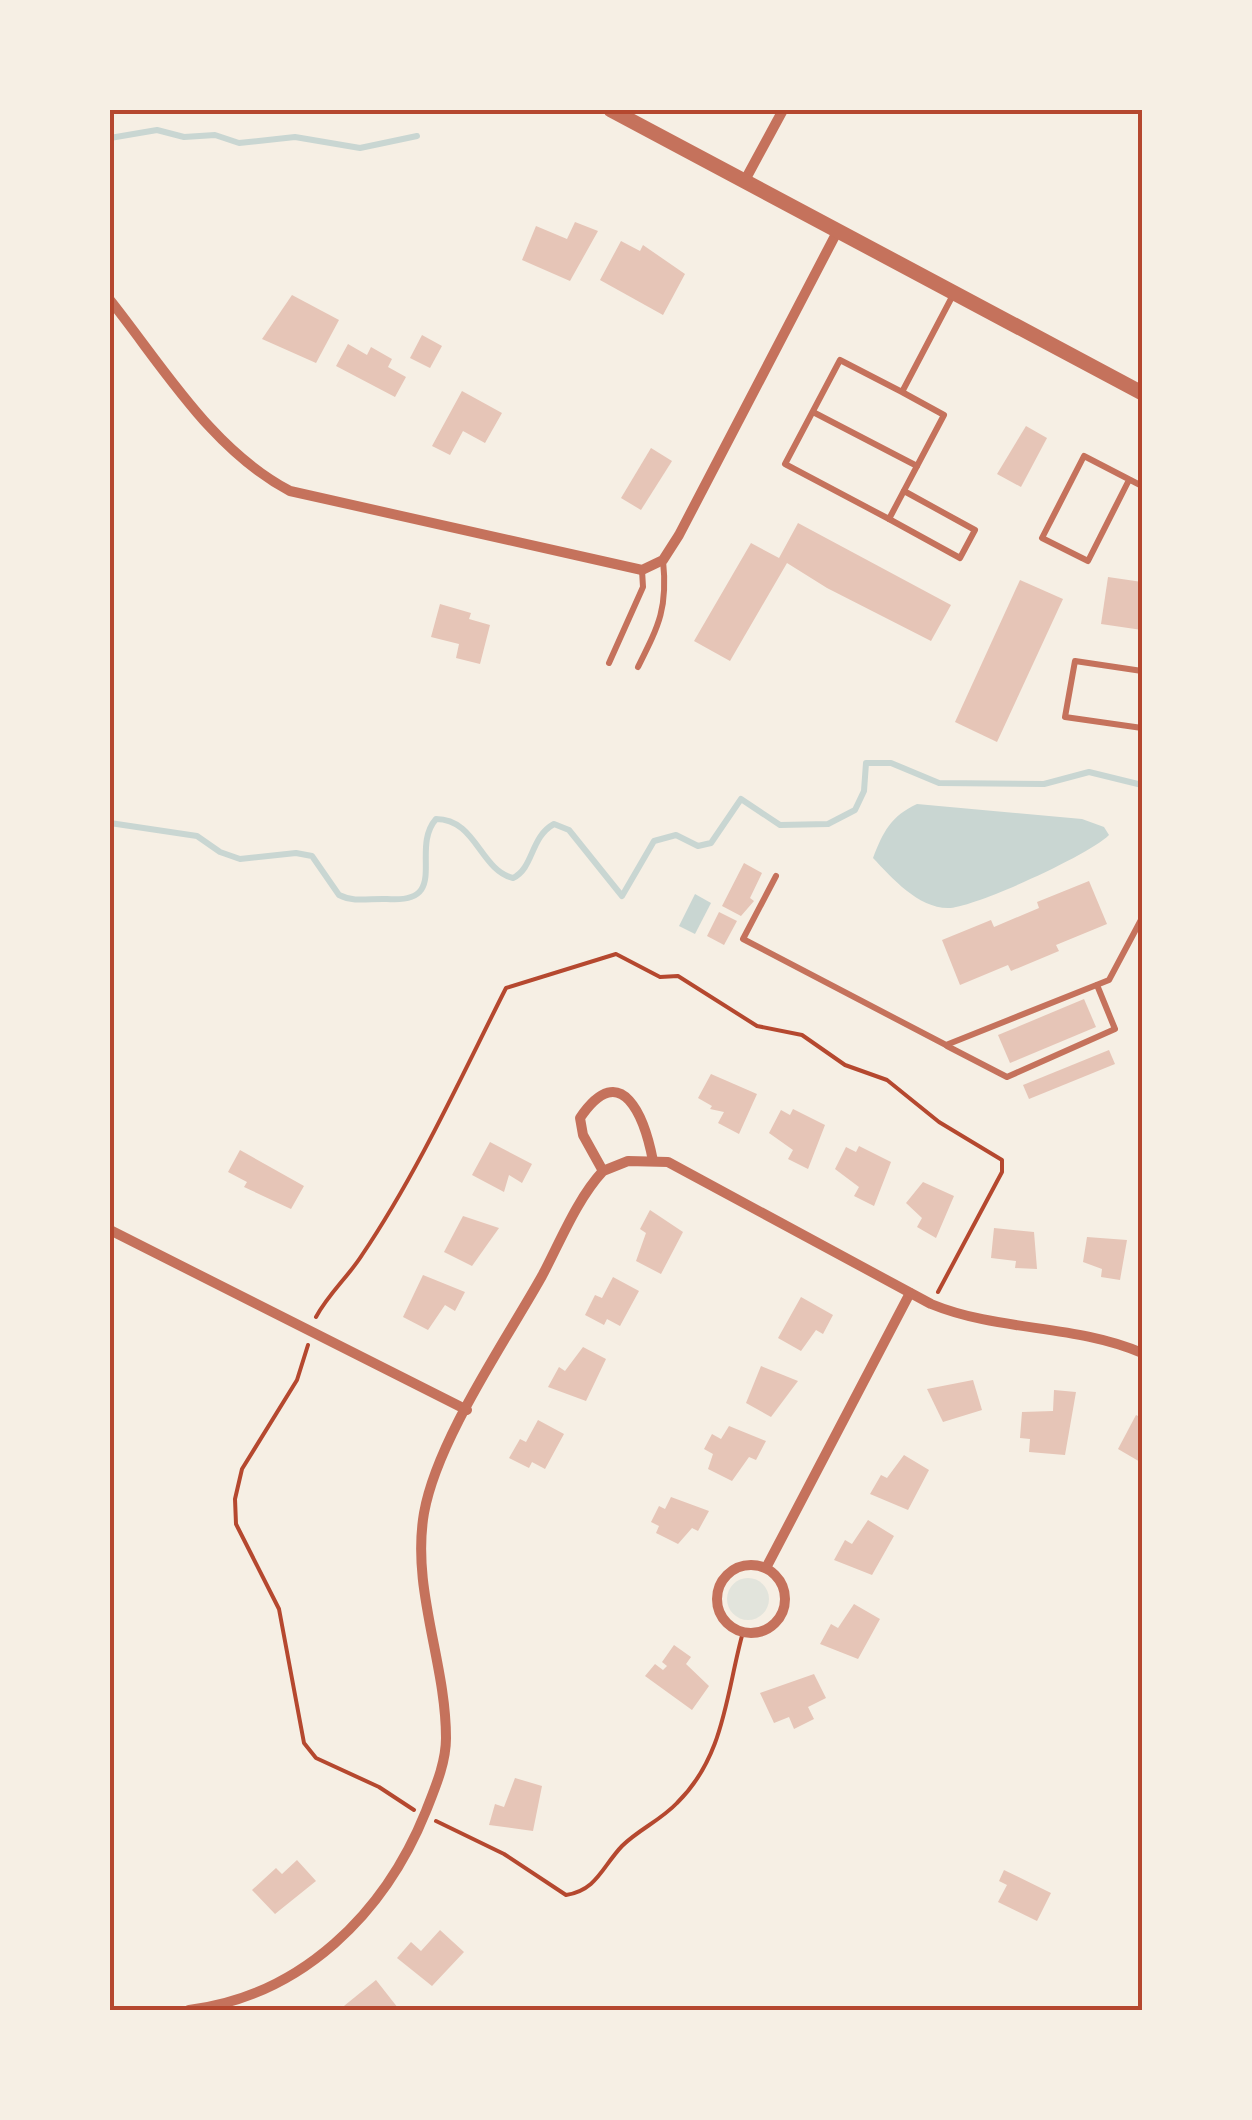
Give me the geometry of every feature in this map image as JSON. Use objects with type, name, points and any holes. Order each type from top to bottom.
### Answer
[{"type":"street","points":[[611,110],[953,294],[1140,387]]},
{"type":"street","points":[[744,182],[783,110]]},
{"type":"street","points":[[110,300],[230,449],[254,472],[290,491],[642,570],[663,560],[780,348],[837,232]]},
{"type":"street","points":[[603,1171],[583,1135],[580,1118],[592,1100],[613,1092],[626,1095],[640,1109],[653,1160]]},
{"type":"street","points":[[188,2010],[281,1982],[348,1934],[396,1874],[424,1815],[446,1744],[442,1677],[419,1558],[430,1486],[468,1410],[603,1171],[628,1162],[668,1162],[910,1293],[967,1319],[1094,1338],[1142,1354]]},
{"type":"street","points":[[110,1230],[468,1410]]},
{"type":"street","points":[[766,1568],[910,1293]]},
{"type":"street","points":[[746,1565],[766,1568],[782,1583],[781,1615],[765,1630],[743,1632],[720,1613],[721,1583],[746,1565]]},
{"type":"lane","points":[[902,392],[953,294]]},
{"type":"lane","points":[[889,519],[944,414],[840,360],[785,464],[960,558],[975,530],[904,491]]},
{"type":"lane","points":[[812,412],[917,466]]},
{"type":"lane","points":[[1130,480],[1088,561],[1042,538],[1084,456],[1142,486]]},
{"type":"lane","points":[[638,668],[659,626],[667,598],[663,560]]},
{"type":"lane","points":[[609,664],[643,588],[642,570]]},
{"type":"lane","points":[[1142,671],[1075,661],[1066,716],[1142,728]]},
{"type":"lane","points":[[776,876],[743,939],[1007,1078],[1115,1029],[1097,985]]},
{"type":"lane","points":[[946,1045],[1109,980],[1142,918]]},
{"type":"path","points":[[743,1632],[718,1744],[704,1771],[657,1822],[624,1844],[594,1884],[582,1892],[566,1895],[504,1854],[316,1758],[304,1743],[279,1609],[236,1524],[234,1499],[242,1470],[297,1380],[312,1331],[335,1285],[360,1259],[404,1185],[506,988],[616,954],[660,977],[678,976],[757,1026],[802,1035],[845,1065],[887,1080],[939,1122],[1002,1160],[1002,1172],[931,1304]]},
{"type":"shaded area","points":[[917,804],[1082,819],[1104,827],[1109,835],[1080,854],[1006,890],[962,906],[937,907],[906,890],[873,858],[889,826]]},
{"type":"shaded area","points":[[695,894],[711,903],[695,934],[679,926]]},
{"type":"shaded area","points":[[748,1578],[763,1584],[769,1599],[763,1614],[748,1620],[733,1614],[727,1599],[733,1584]]},
{"type":"building","points":[[575,222],[598,231],[570,281],[522,260],[536,226],[567,239]]},
{"type":"building","points":[[621,241],[640,251],[643,245],[685,274],[663,315],[600,280]]},
{"type":"building","points":[[292,295],[339,320],[316,363],[262,339]]},
{"type":"building","points":[[422,335],[442,346],[430,368],[410,358]]},
{"type":"building","points":[[348,344],[367,355],[371,347],[392,359],[388,367],[406,377],[395,397],[336,366]]},
{"type":"building","points":[[462,391],[502,413],[485,443],[463,431],[450,455],[432,446]]},
{"type":"building","points":[[1026,426],[1047,438],[1021,487],[997,474]]},
{"type":"building","points":[[651,448],[672,461],[641,510],[621,498]]},
{"type":"building","points":[[798,523],[951,605],[931,641],[787,563],[730,661],[694,641],[751,543],[779,558]]},
{"type":"building","points":[[1108,577],[1142,582],[1142,630],[1101,624]]},
{"type":"building","points":[[1020,580],[1063,599],[997,742],[955,722]]},
{"type":"building","points":[[440,604],[471,613],[469,619],[490,625],[480,664],[456,658],[459,644],[431,637]]},
{"type":"building","points":[[744,863],[762,873],[750,898],[754,901],[741,916],[722,906]]},
{"type":"building","points":[[1089,881],[1107,924],[1056,945],[1059,951],[1011,971],[1008,965],[960,985],[942,940],[991,920],[994,927],[1039,908],[1037,902]]},
{"type":"building","points":[[719,912],[737,921],[724,945],[707,936]]},
{"type":"building","points":[[1084,999],[1096,1027],[1010,1063],[998,1035]]},
{"type":"building","points":[[1109,1050],[1115,1064],[1029,1099],[1023,1085]]},
{"type":"building","points":[[711,1074],[757,1094],[739,1134],[718,1123],[724,1112],[710,1109],[712,1106],[698,1098]]},
{"type":"building","points":[[793,1109],[825,1125],[808,1169],[788,1159],[793,1150],[769,1133],[781,1110],[790,1115]]},
{"type":"building","points":[[490,1142],[532,1164],[522,1183],[509,1175],[504,1192],[472,1175]]},
{"type":"building","points":[[859,1146],[891,1162],[874,1206],[854,1196],[859,1187],[835,1169],[846,1147],[856,1152]]},
{"type":"building","points":[[240,1150],[304,1186],[291,1209],[244,1187],[247,1182],[228,1172]]},
{"type":"building","points":[[923,1182],[954,1196],[936,1238],[917,1227],[922,1218],[906,1203]]},
{"type":"building","points":[[650,1210],[683,1232],[661,1274],[636,1261],[646,1233],[640,1229]]},
{"type":"building","points":[[463,1216],[499,1228],[472,1266],[444,1252]]},
{"type":"building","points":[[994,1228],[1034,1232],[1037,1269],[1015,1268],[1016,1261],[991,1258]]},
{"type":"building","points":[[1087,1237],[1127,1240],[1120,1280],[1101,1277],[1102,1269],[1083,1262]]},
{"type":"building","points":[[423,1275],[465,1292],[455,1311],[445,1305],[428,1330],[403,1317]]},
{"type":"building","points":[[613,1277],[639,1291],[620,1326],[607,1319],[604,1325],[585,1315],[595,1295],[602,1298]]},
{"type":"building","points":[[801,1297],[833,1315],[823,1334],[816,1330],[801,1351],[778,1338]]},
{"type":"building","points":[[583,1347],[606,1359],[586,1401],[548,1387],[559,1367],[565,1371]]},
{"type":"building","points":[[761,1366],[798,1381],[771,1417],[746,1403]]},
{"type":"building","points":[[973,1380],[982,1410],[943,1422],[927,1389]]},
{"type":"building","points":[[1054,1390],[1076,1392],[1065,1455],[1029,1452],[1030,1439],[1020,1438],[1022,1412],[1053,1411]]},
{"type":"building","points":[[1136,1415],[1142,1418],[1142,1463],[1118,1449]]},
{"type":"building","points":[[538,1420],[564,1434],[545,1469],[532,1462],[529,1468],[509,1458],[520,1439],[526,1442]]},
{"type":"building","points":[[729,1426],[766,1441],[756,1460],[749,1457],[732,1481],[708,1469],[713,1454],[704,1449],[712,1434],[721,1439]]},
{"type":"building","points":[[904,1455],[929,1470],[908,1510],[870,1494],[881,1475],[887,1478]]},
{"type":"building","points":[[671,1497],[709,1511],[698,1531],[692,1528],[678,1544],[656,1533],[659,1526],[651,1522],[659,1506],[665,1509]]},
{"type":"building","points":[[868,1520],[894,1536],[872,1575],[834,1560],[845,1540],[852,1544]]},
{"type":"building","points":[[854,1604],[880,1619],[858,1659],[820,1644],[831,1624],[838,1628]]},
{"type":"building","points":[[674,1645],[691,1657],[686,1664],[709,1686],[692,1710],[645,1676],[655,1664],[663,1670],[667,1666],[662,1662]]},
{"type":"building","points":[[814,1674],[826,1698],[808,1707],[814,1719],[794,1729],[789,1717],[774,1723],[760,1693]]},
{"type":"building","points":[[515,1778],[542,1786],[533,1831],[489,1825],[495,1804],[504,1807]]},
{"type":"building","points":[[297,1860],[316,1881],[275,1914],[252,1890],[276,1868],[282,1874]]},
{"type":"building","points":[[1004,1870],[1051,1893],[1037,1921],[998,1902],[1007,1885],[999,1881]]},
{"type":"building","points":[[440,1930],[464,1952],[432,1986],[397,1958],[411,1942],[421,1951]]},
{"type":"building","points":[[376,1980],[398,2008],[339,2010]]},
{"type":"waterway","points":[[110,138],[157,130],[184,137],[215,135],[239,143],[295,137],[360,148],[417,136]]},
{"type":"waterway","points":[[110,823],[197,836],[220,852],[240,859],[296,853],[312,856],[339,895],[363,900],[407,898],[418,893],[424,884],[429,832],[436,819],[460,827],[493,865],[513,878],[525,867],[540,837],[554,824],[569,830],[622,896],[654,841],[676,835],[698,846],[711,843],[741,799],[780,825],[828,824],[855,810],[864,791],[866,763],[891,763],[939,783],[1044,784],[1089,772],[1142,785]]}]
